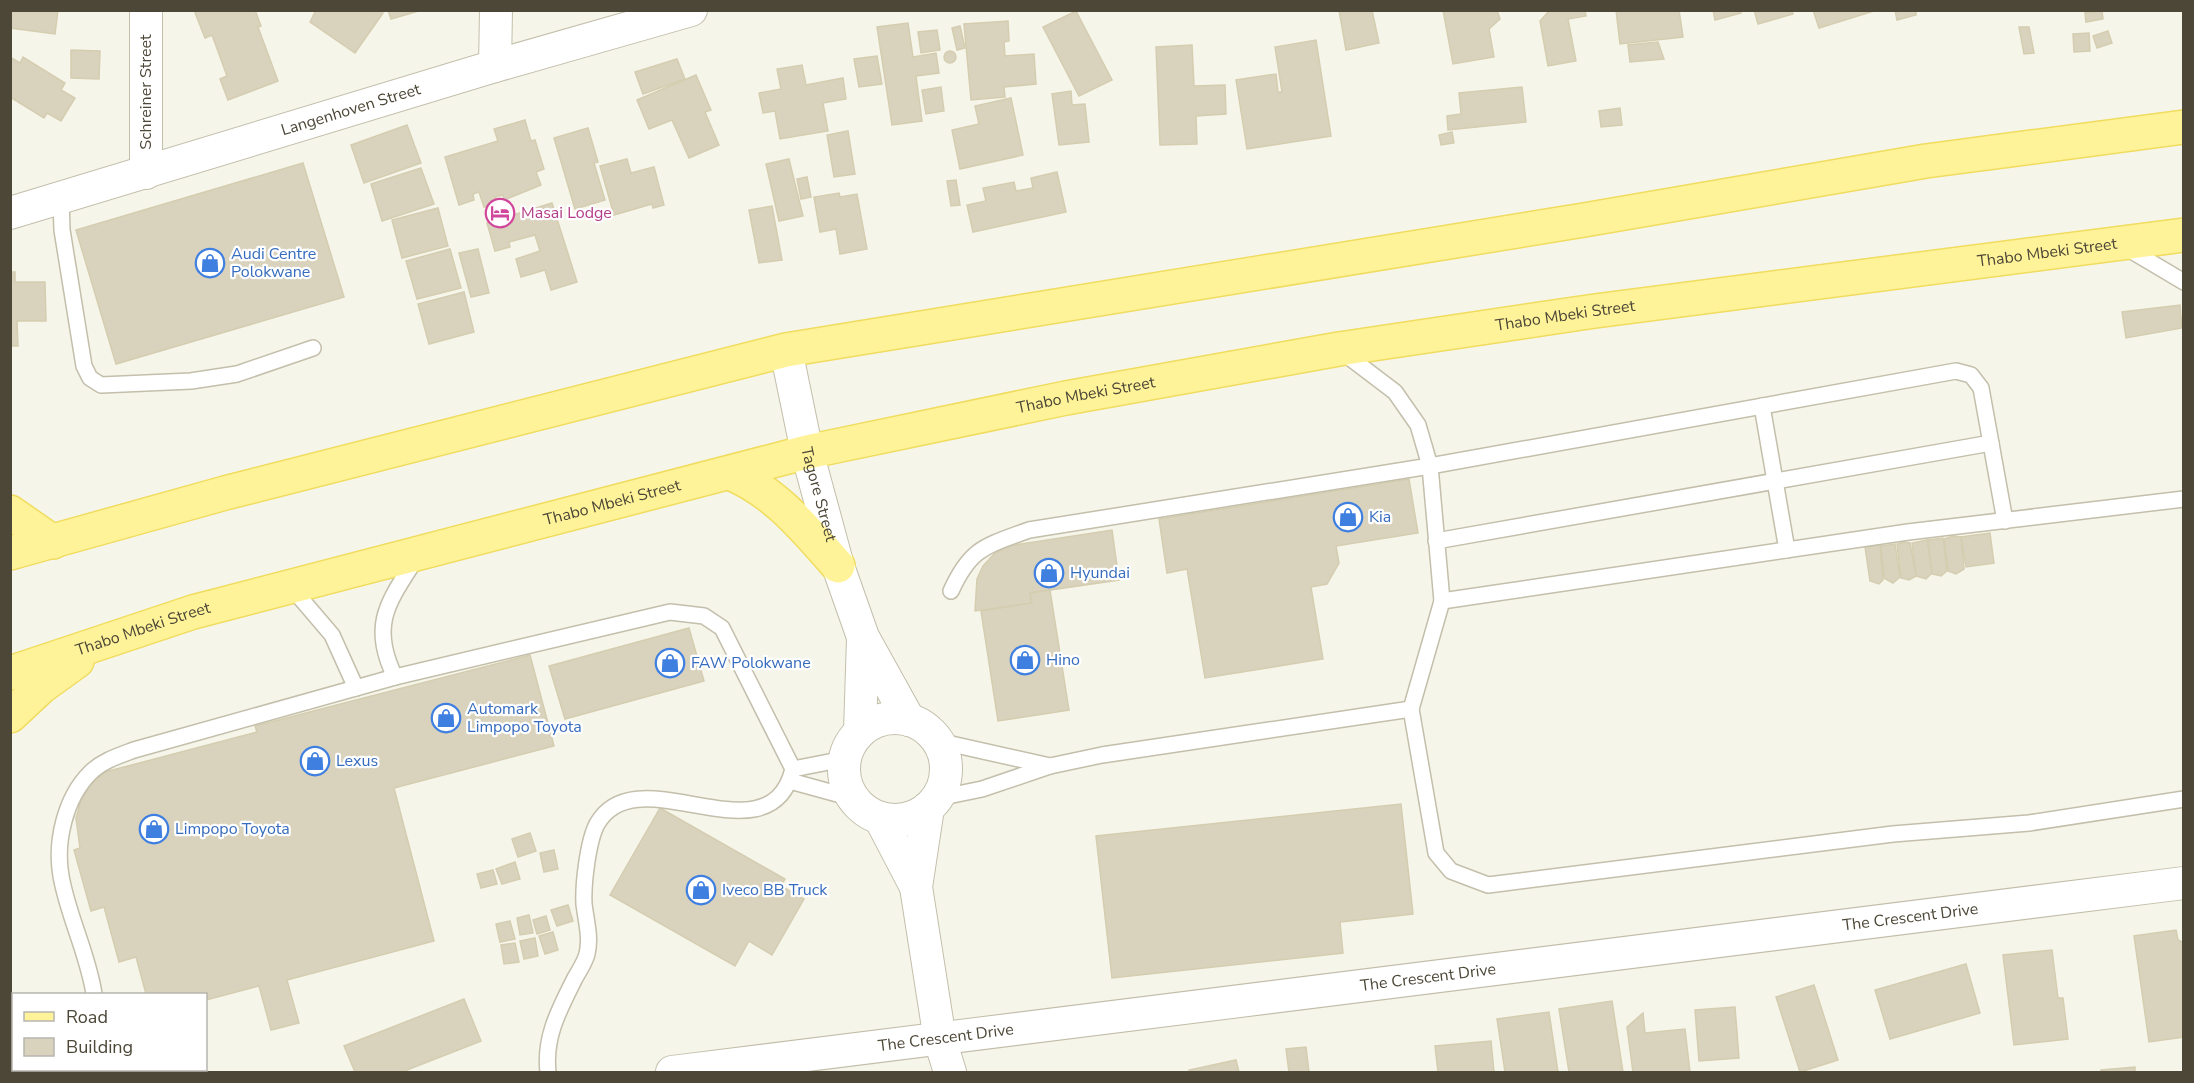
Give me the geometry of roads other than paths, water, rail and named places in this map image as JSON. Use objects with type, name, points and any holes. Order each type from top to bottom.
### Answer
[{"type":"main road","points":[[10,554],[225,493],[786,350],[1560,224],[1926,161],[2184,128]]},
{"type":"main road","name":"Thabo Mbeki Street","points":[[10,673],[193,612],[418,556],[807,452],[1066,398],[1339,349],[1595,311],[2184,235]]},
{"type":"main road","points":[[730,473],[770,495],[838,566]]},
{"type":"main road","points":[[10,512],[53,542]]},
{"type":"main road","points":[[10,716],[41,687],[97,645]]},
{"type":"street","name":"Schreiner Street","points":[[146,10],[146,173]]},
{"type":"street","points":[[495,66],[496,10]]},
{"type":"street","name":"Langenhoven Street","points":[[10,213],[495,66],[691,10]]},
{"type":"street","name":"Tagore Street","points":[[786,350],[807,452],[838,566],[863,637],[909,720],[930,732],[938,741]]},
{"type":"street","name":"Tagore Street","points":[[844,759],[852,739],[860,731],[863,637]]},
{"type":"street","points":[[860,731],[883,719],[909,720]]},
{"type":"street","points":[[916,887],[933,803],[944,784],[946,769],[944,754],[938,741]]},
{"type":"street","points":[[844,759],[844,780],[852,798],[864,810],[880,818],[905,819],[933,803]]},
{"type":"street","points":[[880,818],[916,887],[940,1040],[950,1072]]},
{"type":"street","name":"The Crescent Drive","points":[[672,1072],[2184,883]]},
{"type":"lane","points":[[61,198],[62,230],[84,366],[95,382],[101,385],[191,381],[237,374],[313,348]]},
{"type":"lane","points":[[2119,243],[2184,282]]},
{"type":"lane","points":[[1339,349],[1395,392],[1418,424],[1430,466],[1442,601],[1411,709],[1436,853],[1451,871],[1488,885],[1893,834],[2029,823],[2184,799]]},
{"type":"lane","points":[[951,591],[969,559],[985,546],[1029,530],[1430,466],[1956,371],[1971,375],[1981,388],[2005,521]]},
{"type":"lane","points":[[1762,406],[1787,549]]},
{"type":"lane","points":[[1436,541],[1990,443]]},
{"type":"lane","points":[[1442,601],[1787,549],[2184,499]]},
{"type":"lane","points":[[395,677],[386,658],[382,623],[387,604],[418,556]]},
{"type":"lane","points":[[291,587],[332,635],[357,688]]},
{"type":"lane","points":[[94,993],[90,970],[61,876],[60,852],[66,814],[90,773],[107,760],[134,750],[395,677],[670,612],[690,612],[705,616],[722,628],[792,775],[852,798]]},
{"type":"lane","points":[[933,803],[1003,784],[1050,766],[1102,755],[1411,709]]},
{"type":"lane","points":[[938,741],[1050,766]]},
{"type":"lane","points":[[548,1072],[546,1052],[549,1035],[587,954],[589,934],[584,902],[591,842],[598,823],[613,807],[640,797],[736,812],[758,807],[781,796],[792,775],[844,759]]},
{"type":"place","name":"Masai Lodge","points":[[500,213]]},
{"type":"place","name":"Audi Centre Polokwane","points":[[210,263]]},
{"type":"place","name":"Kia","points":[[1348,517]]},
{"type":"place","name":"Hyundai","points":[[1049,573]]},
{"type":"place","name":"Hino","points":[[1025,660]]},
{"type":"place","name":"FAW Polokwane","points":[[670,663]]},
{"type":"place","name":"Automark Limpopo Toyota","points":[[446,718]]},
{"type":"place","name":"Lexus","points":[[315,761]]},
{"type":"place","name":"Limpopo Toyota","points":[[154,829]]},
{"type":"place","name":"Iveco BB Truck","points":[[701,890]]}]
